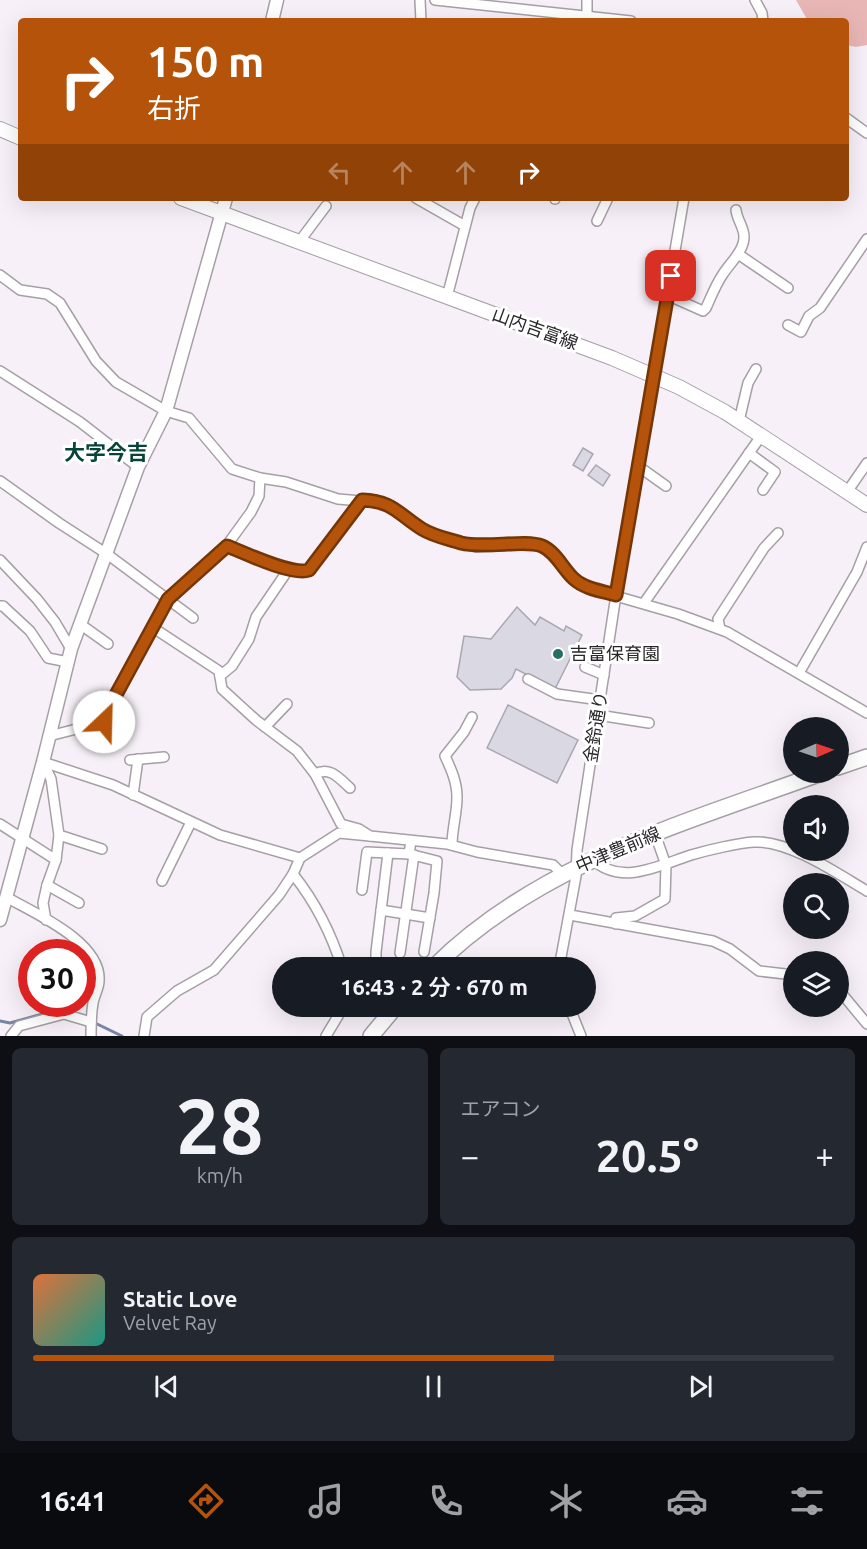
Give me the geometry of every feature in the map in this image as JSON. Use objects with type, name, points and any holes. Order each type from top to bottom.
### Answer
[{"type":"main road","points":[[0,129],[18,137]]},
{"type":"main road","name":"山内吉富線","points":[[189,201],[612,357],[653,375],[739,421],[867,505]]},
{"type":"main road","points":[[849,763],[867,757]]},
{"type":"main road","name":"中津豊前線","points":[[446,957],[481,927],[576,867],[655,834],[794,783]]},
{"type":"main road","points":[[371,1036],[387,1017]]},
{"type":"street","points":[[273,18],[278,0]]},
{"type":"street","points":[[420,0],[421,18]]},
{"type":"street","points":[[435,0],[548,17],[598,18]]},
{"type":"street","points":[[587,0],[587,17]]},
{"type":"street","points":[[755,0],[763,18]]},
{"type":"street","points":[[849,120],[867,134]]},
{"type":"street","points":[[0,920],[71,649],[138,467],[166,411],[225,201]]},
{"type":"street","points":[[421,201],[465,226]]},
{"type":"street","points":[[447,297],[474,201]]},
{"type":"street","points":[[597,221],[607,201]]},
{"type":"street","name":"金鈴通り","points":[[561,957],[570,915],[577,850],[616,595],[683,201]]},
{"type":"street","points":[[299,242],[326,206]]},
{"type":"street","points":[[667,295],[703,311],[722,275],[738,254],[744,240],[744,233],[736,210]]},
{"type":"street","points":[[788,325],[801,332],[809,316],[820,308],[867,239]]},
{"type":"street","points":[[738,254],[788,288]]},
{"type":"street","points":[[0,275],[20,290],[48,294],[60,303],[96,361],[116,382],[166,411],[189,418],[232,468],[338,499],[384,503],[392,506],[433,535],[476,547],[536,544],[551,552],[576,581],[588,588],[644,603],[720,629],[799,672],[867,713]]},
{"type":"street","points":[[739,421],[748,383],[756,369]]},
{"type":"street","points":[[0,371],[80,422],[138,467]]},
{"type":"street","points":[[644,603],[761,436]]},
{"type":"street","points":[[749,453],[776,472],[763,490]]},
{"type":"street","points":[[847,492],[867,463]]},
{"type":"street","points":[[638,466],[666,486]]},
{"type":"street","points":[[49,736],[104,722],[112,702],[168,599],[227,546],[251,512],[258,496],[260,478]]},
{"type":"street","points":[[0,482],[107,554],[193,618]]},
{"type":"street","points":[[227,546],[288,570],[303,573],[309,570],[362,500]]},
{"type":"street","points":[[720,629],[718,619],[764,548],[778,533]]},
{"type":"street","points":[[799,672],[857,572],[867,548]]},
{"type":"street","points":[[0,560],[43,606],[71,649]]},
{"type":"street","points":[[220,676],[232,666],[249,639],[256,617],[288,570]]},
{"type":"street","points":[[0,606],[3,606],[30,631],[48,658],[68,662]]},
{"type":"street","points":[[80,624],[108,644]]},
{"type":"street","points":[[152,627],[219,671],[222,689],[265,727],[297,751],[315,774],[340,824],[359,829],[370,836]]},
{"type":"street","points":[[585,667],[604,675]]},
{"type":"street","points":[[528,679],[557,694],[600,700]]},
{"type":"street","points":[[265,727],[287,704]]},
{"type":"street","points":[[598,715],[649,723]]},
{"type":"street","points":[[453,845],[452,830],[457,797],[452,771],[445,756],[464,732],[472,717]]},
{"type":"street","points":[[133,795],[134,759],[164,757]]},
{"type":"street","points":[[43,762],[112,786],[241,842],[300,858]]},
{"type":"street","points":[[43,762],[51,779],[59,834],[56,860],[43,903],[46,920]]},
{"type":"street","points":[[315,774],[323,770],[332,772],[350,788]]},
{"type":"street","points":[[162,881],[191,822]]},
{"type":"street","points":[[0,824],[56,860]]},
{"type":"street","points":[[144,1036],[147,1017],[177,991],[214,970],[279,895],[293,874],[300,858],[339,833],[453,845],[477,852],[553,865],[562,874]]},
{"type":"street","points":[[59,834],[102,849]]},
{"type":"street","points":[[616,924],[616,918],[635,916],[665,899],[666,865],[655,834]]},
{"type":"street","points":[[400,953],[406,914],[411,841]]},
{"type":"street","points":[[592,860],[600,867],[627,873],[641,872],[692,855],[755,842],[773,844],[816,860],[867,891]]},
{"type":"street","points":[[362,890],[367,852],[411,854],[437,861],[424,952]]},
{"type":"street","points":[[375,957],[388,853]]},
{"type":"street","points":[[293,874],[317,906],[338,957]]},
{"type":"street","points":[[47,885],[79,903]]},
{"type":"street","points":[[6,897],[65,931],[88,950],[97,967],[99,981],[93,1004],[91,1036]]},
{"type":"street","points":[[381,910],[430,918]]},
{"type":"street","points":[[570,915],[713,941],[759,971],[783,974]]},
{"type":"street","points":[[849,1002],[867,1024]]},
{"type":"street","points":[[11,1036],[19,1026],[63,1014],[91,1022]]},
{"type":"street","points":[[326,1036],[337,1017]]},
{"type":"street","points":[[573,1017],[581,1036]]},
{"type":"shaded area","points":[[796,0],[867,0],[867,45],[849,46],[849,18],[806,18]]},
{"type":"building","points":[[583,448],[593,454],[583,471],[573,465]]},
{"type":"building","points":[[596,465],[610,475],[603,486],[588,475]]},
{"type":"building","name":"吉富保育園","points":[[517,607],[535,625],[540,617],[564,631],[566,626],[582,635],[555,689],[516,669],[512,678],[501,689],[470,690],[457,677],[464,636],[491,639]]},
{"type":"building","points":[[508,705],[578,740],[557,783],[487,748]]},
{"type":"waterway","points":[[0,1021],[10,1023],[32,1017]]},
{"type":"waterway","points":[[93,1022],[122,1036]]},
{"type":"place","name":"吉富保育園","points":[[558,654]]},
{"type":"district","name":"大字今吉","points":[[106,453]]},
{"type":"route","points":[[104,722],[112,702],[168,599],[227,546],[257,559],[303,573],[309,570],[362,500],[392,506],[433,535],[476,547],[536,544],[551,552],[576,581],[588,588],[616,595],[671,276]]}]
